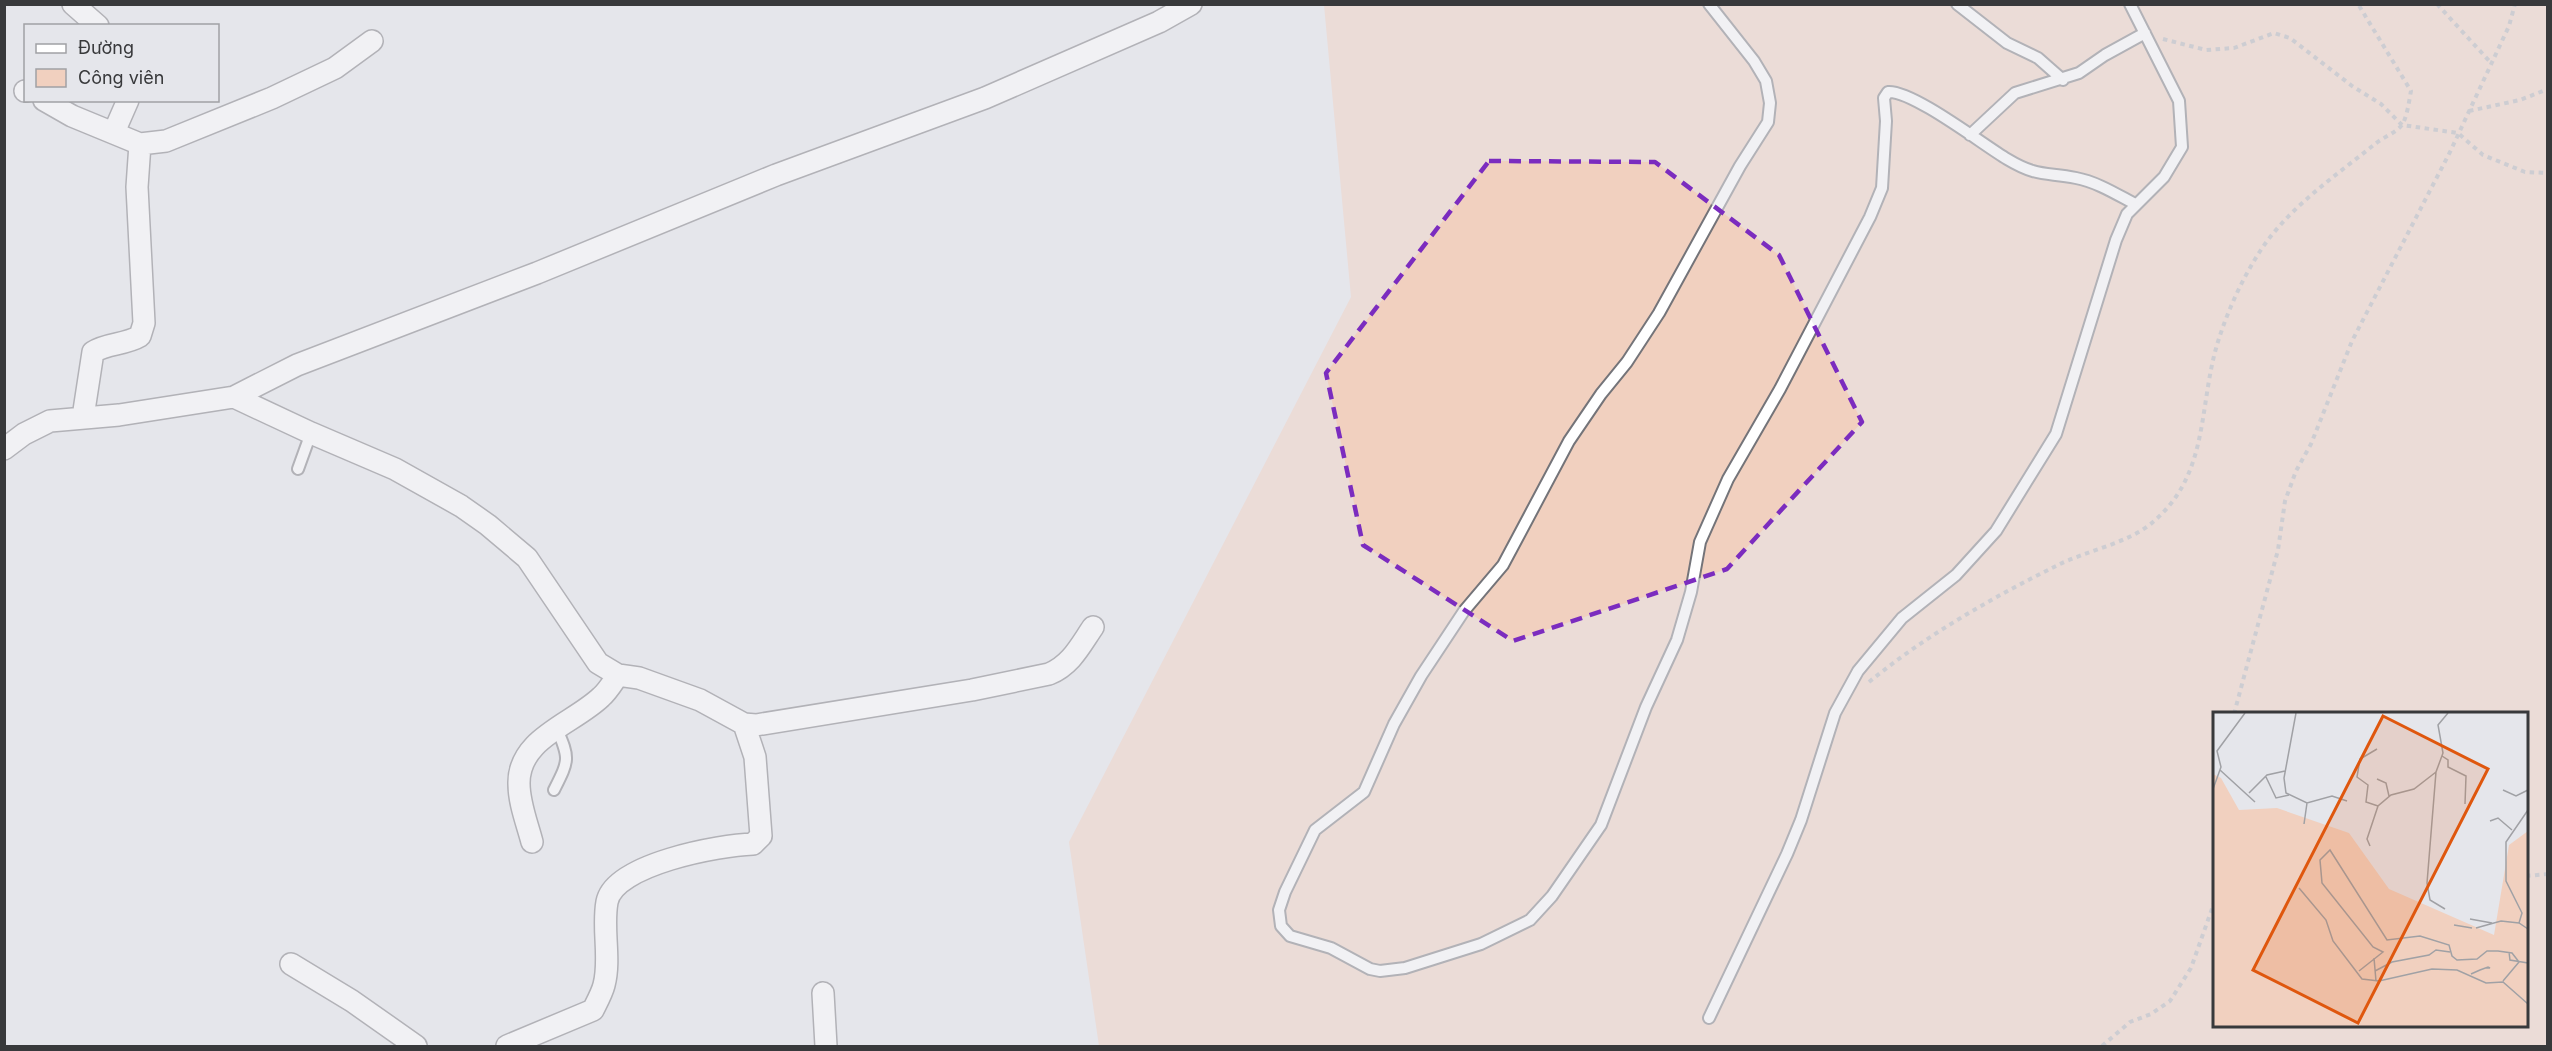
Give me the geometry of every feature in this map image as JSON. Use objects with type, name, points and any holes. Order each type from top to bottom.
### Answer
[{"type":"street","points":[[74,4],[96,24]]},
{"type":"street","points":[[4,448],[24,434],[50,421],[119,415],[234,397],[297,365],[537,273],[776,175],[985,98],[1160,22],[1191,4]]},
{"type":"street","points":[[48,102],[72,116],[140,144],[166,141],[272,98],[334,68],[372,41]]},
{"type":"street","points":[[114,132],[127,102]]},
{"type":"street","points":[[83,417],[91,359],[104,346],[131,342],[140,336],[144,323],[137,187],[140,144]]},
{"type":"street","points":[[234,397],[395,469],[460,506],[488,525],[527,558],[598,663],[618,675],[639,678],[700,700],[744,724],[756,725],[841,712],[1049,674],[1062,669],[1070,662],[1093,627]]},
{"type":"street","points":[[532,842],[518,782],[524,758],[538,741],[601,697],[618,675]]},
{"type":"street","points":[[507,1047],[593,1010],[605,984],[607,901],[614,887],[634,874],[663,861],[710,848],[758,842],[761,836],[755,758],[744,724]]},
{"type":"street","points":[[291,964],[352,1001],[416,1047]]},
{"type":"street","points":[[823,993],[826,1047]]},
{"type":"lane","points":[[1709,4],[1754,61],[1766,81],[1770,103],[1768,122],[1740,166],[1659,313],[1627,362],[1601,394],[1569,441],[1503,565],[1464,611],[1421,676],[1394,724],[1364,792],[1315,830],[1285,892],[1279,910],[1281,926],[1290,936],[1331,948],[1370,969],[1380,971],[1405,968],[1481,944],[1530,920],[1552,896],[1601,825],[1646,707],[1677,640],[1700,542],[1728,479],[1780,389],[1870,217],[1882,188],[1886,121],[1884,98],[1888,92],[1896,91],[2026,171],[2094,183],[2135,204]]},
{"type":"lane","points":[[1957,4],[2007,43],[2038,58],[2064,80]]},
{"type":"lane","points":[[1709,1018],[1794,837],[1835,713],[1858,671],[1902,618],[1956,575],[1996,531],[2056,434],[2116,240],[2127,214],[2164,177],[2182,147],[2179,101],[2130,4]]},
{"type":"lane","points":[[1970,135],[2015,93],[2079,74],[2104,55],[2145,33]]},
{"type":"lane","points":[[298,469],[311,433]]},
{"type":"lane","points":[[554,790],[564,770],[567,753],[557,729]]},
{"type":"path","points":[[1864,686],[1907,652],[2001,596],[2059,564],[2112,544],[2151,524],[2176,499],[2197,454],[2215,352],[2235,297],[2258,254],[2294,211],[2326,181],[2402,125],[2411,91],[2358,4]]},
{"type":"path","points":[[2437,4],[2492,64]]},
{"type":"path","points":[[2235,712],[2278,550],[2285,501],[2296,471],[2311,444],[2352,341],[2510,26],[2514,4]]},
{"type":"path","points":[[2145,33],[2167,41],[2206,50],[2234,48],[2274,33],[2290,38],[2352,86],[2381,105],[2402,125],[2458,133],[2483,155],[2525,172],[2547,173]]},
{"type":"path","points":[[2469,111],[2520,100],[2547,89]]},
{"type":"path","points":[[2528,876],[2547,874]]},
{"type":"path","points":[[2102,1047],[2130,1022],[2151,1014],[2170,1001],[2191,968],[2213,906]]},
{"type":"highlighted area","points":[[1489,161],[1655,162],[1779,255],[1862,422],[1727,569],[1513,641],[1363,545],[1326,373]]},
{"type":"green space","points":[[1324,5],[2547,5],[2547,1046],[1099,1046],[1069,842],[1351,297]]}]
